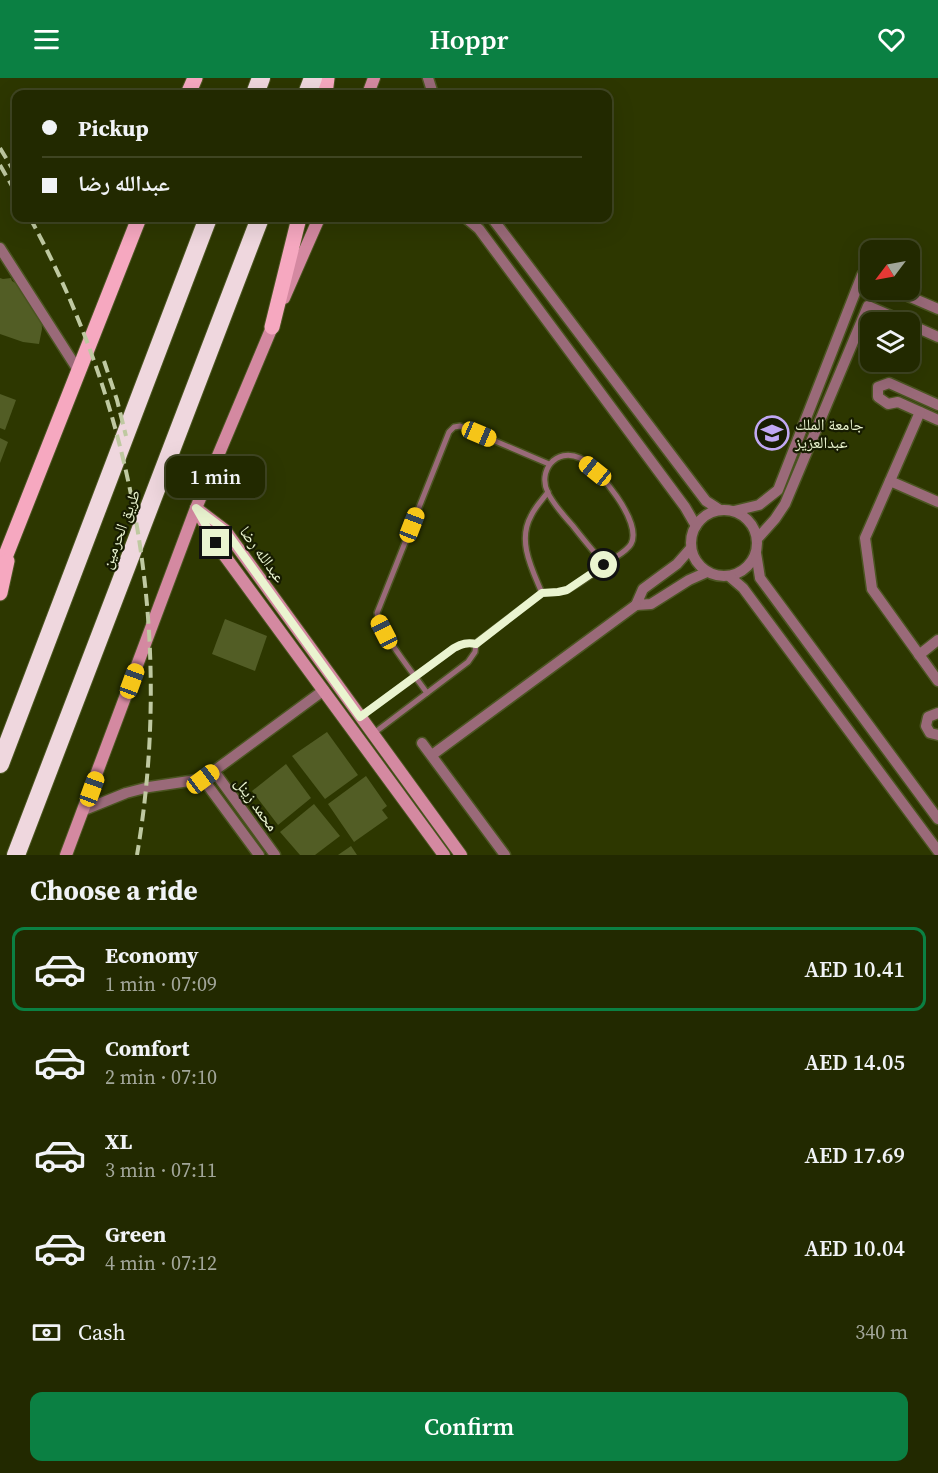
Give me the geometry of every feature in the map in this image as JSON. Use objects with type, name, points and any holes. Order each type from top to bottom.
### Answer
[{"type":"highway","name":"طريق الحرمين","points":[[0,764],[206,222]]},
{"type":"highway","name":"طريق الحرمين","points":[[16,855],[258,222]]},
{"type":"main road","points":[[0,570],[137,222]]},
{"type":"main road","points":[[273,327],[298,222]]},
{"type":"main road","points":[[0,592],[12,541]]},
{"type":"street","points":[[66,855],[196,508],[317,222]]},
{"type":"street","points":[[471,222],[479,229],[522,286],[685,507],[696,526]]},
{"type":"street","points":[[495,222],[706,501],[720,510],[734,512],[747,519],[755,531],[758,546],[753,560],[743,571],[729,576],[707,572],[697,562],[691,548],[696,526],[706,515],[720,510]]},
{"type":"street","points":[[0,248],[78,370]]},
{"type":"street","points":[[734,512],[759,505],[778,490],[860,280]]},
{"type":"street","points":[[917,300],[938,309]]},
{"type":"street","points":[[865,312],[868,306],[882,312]]},
{"type":"street","points":[[757,539],[785,504],[860,325]]},
{"type":"street","points":[[920,329],[938,337]]},
{"type":"street","points":[[938,405],[889,383],[878,387],[878,397],[888,404],[898,402],[938,420]]},
{"type":"street","points":[[920,412],[866,538],[872,589],[938,681]]},
{"type":"street","points":[[890,482],[938,502]]},
{"type":"street","name":"عبدالله رضا","points":[[196,508],[216,543],[441,854]]},
{"type":"street","name":"عبدالله رضا","points":[[196,508],[225,530],[461,855]]},
{"type":"street","points":[[432,755],[636,605],[643,589],[677,564],[691,548]]},
{"type":"street","points":[[756,554],[760,578],[938,819]]},
{"type":"street","points":[[636,605],[651,604],[689,580],[707,572]]},
{"type":"street","points":[[729,576],[743,588],[938,851]]},
{"type":"street","points":[[919,655],[938,640]]},
{"type":"street","points":[[84,810],[126,793],[149,787],[203,779],[324,690]]},
{"type":"street","points":[[938,712],[928,717],[926,726],[930,733],[938,735]]},
{"type":"street","points":[[422,743],[505,855]]},
{"type":"street","name":"محمد زينل","points":[[214,771],[275,855]]},
{"type":"street","name":"محمد زينل","points":[[203,779],[259,855]]},
{"type":"lane","points":[[427,693],[384,632],[378,621],[377,613],[449,432],[460,426],[549,464]]},
{"type":"lane","points":[[360,717],[460,644],[476,644],[542,593],[567,590],[604,565],[630,545],[633,538],[629,518],[620,499],[595,471],[580,459],[569,456],[558,458],[549,464],[545,471],[548,492],[562,514],[604,565]]},
{"type":"lane","points":[[542,593],[525,548],[526,531],[530,516],[548,492]]},
{"type":"lane","points":[[373,734],[468,662],[475,652],[476,644]]},
{"type":"building","points":[[0,278],[11,278],[22,287],[41,313],[42,329],[39,344],[23,342],[0,334]]},
{"type":"building","points":[[0,394],[16,400],[5,430],[0,428]]},
{"type":"building","points":[[0,438],[8,442],[0,463]]},
{"type":"building","points":[[225,619],[267,636],[255,671],[212,654]]},
{"type":"building","points":[[327,732],[358,775],[325,799],[292,756]]},
{"type":"building","points":[[286,764],[311,798],[278,825],[252,791]]},
{"type":"building","points":[[366,776],[387,806],[382,810],[388,818],[354,842],[328,804]]},
{"type":"building","points":[[314,804],[340,836],[315,855],[300,855],[280,832]]},
{"type":"building","points":[[351,846],[357,855],[338,855]]},
{"type":"railway","points":[[0,148],[12,168]]},
{"type":"railway","points":[[0,165],[12,186]]},
{"type":"railway","points":[[32,222],[67,292],[97,368],[120,447],[137,528],[147,609],[151,691],[147,773],[137,855]]},
{"type":"railway","points":[[104,361],[126,436]]},
{"type":"place","name":"جامعة الملك عبدالعزيز","points":[[772,433]]},
{"type":"route","points":[[216,543],[196,508],[225,530],[360,717],[460,644],[476,644],[542,593],[567,590],[604,565]]}]
